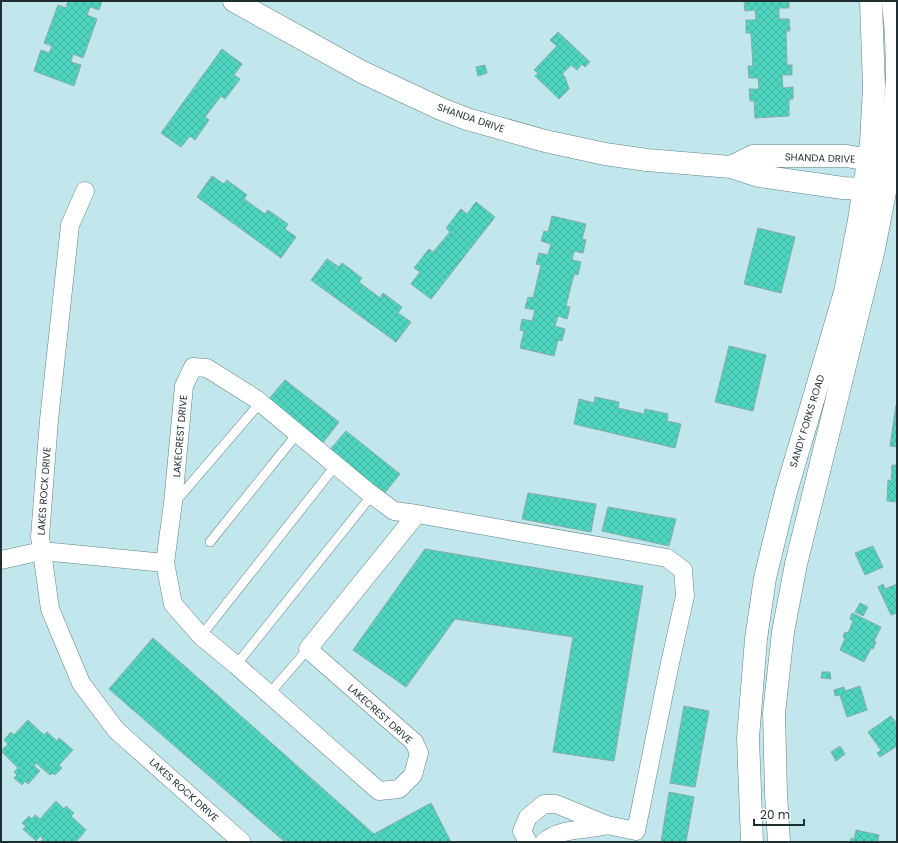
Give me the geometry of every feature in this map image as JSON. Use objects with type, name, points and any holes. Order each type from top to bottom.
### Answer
[{"type":"street","name":"SHANDA DRIVE","points":[[234,1],[362,72],[441,109],[467,119],[545,142],[605,154],[647,160],[730,167],[759,176],[843,188],[864,189]]},
{"type":"street","name":"SANDY FORKS ROAD","points":[[752,842],[748,738],[756,639],[765,578],[786,492],[845,292],[859,220],[871,143],[874,87],[871,1]]},
{"type":"street","points":[[778,842],[774,713],[783,632],[796,564],[874,249],[888,174],[893,135],[897,77],[896,34],[893,1]]},
{"type":"street","name":"SHANDA DRIVE","points":[[730,167],[753,156],[847,156],[868,160],[888,174]]},
{"type":"street","points":[[864,189],[888,174]]},
{"type":"street","name":"LAKES ROCK DRIVE","points":[[85,190],[70,225],[48,420],[40,537],[50,610],[81,683],[116,730],[242,842]]},
{"type":"street","name":"LAKECREST DRIVE","points":[[308,649],[414,742],[419,753],[413,775],[399,789],[379,791],[201,636],[173,604],[165,563],[174,503],[184,386],[193,367],[207,368],[260,403],[372,495],[394,511],[667,558],[683,570],[685,596],[636,831],[607,825],[556,804],[544,804],[528,817],[522,831],[528,842]]},
{"type":"street","points":[[308,649],[417,514]]},
{"type":"street","points":[[1,560],[42,550],[165,563]]},
{"type":"street","points":[[572,830],[577,812]]},
{"type":"street","name":"LAKECREST DRIVE","points":[[544,842],[572,830],[596,828],[607,825]]},
{"type":"lane","points":[[174,503],[260,403]]},
{"type":"lane","points":[[210,542],[298,434]]},
{"type":"lane","points":[[201,636],[336,465]]},
{"type":"lane","points":[[236,665],[372,495]]},
{"type":"lane","points":[[269,694],[308,649]]},
{"type":"building","points":[[68,1],[102,1],[99,10],[90,7],[87,15],[97,19],[83,58],[73,54],[71,62],[81,65],[74,86],[34,71],[41,50],[49,53],[52,46],[44,43],[58,5],[66,8]]},
{"type":"building","points":[[744,1],[789,1],[789,8],[779,8],[779,19],[789,19],[790,31],[786,31],[787,65],[792,65],[792,75],[782,75],[783,88],[793,87],[793,99],[789,99],[789,116],[755,118],[754,101],[750,101],[749,89],[759,89],[758,78],[749,78],[748,66],[753,66],[751,33],[746,33],[746,20],[756,20],[755,10],[745,11]]},
{"type":"building","points":[[558,32],[590,62],[585,67],[582,64],[577,70],[571,65],[562,74],[565,77],[569,89],[559,99],[535,76],[538,73],[534,70],[557,46],[550,40]]},
{"type":"building","points":[[222,49],[242,64],[234,75],[240,79],[225,99],[221,96],[205,117],[209,120],[195,140],[190,136],[181,147],[161,133]]},
{"type":"building","points":[[485,65],[487,73],[478,76],[476,67]]},
{"type":"building","points":[[212,176],[224,184],[227,180],[247,195],[244,199],[265,214],[268,210],[288,224],[285,229],[296,237],[281,258],[197,197]]},
{"type":"building","points":[[476,202],[495,217],[431,299],[411,284],[420,272],[414,268],[429,249],[433,252],[450,232],[446,228],[461,209],[467,214]]},
{"type":"building","points":[[552,216],[586,224],[582,239],[586,240],[583,253],[574,251],[572,260],[581,262],[578,275],[574,274],[566,306],[570,307],[567,319],[558,316],[555,326],[565,329],[562,341],[558,340],[554,356],[520,348],[524,331],[520,330],[522,319],[532,321],[535,310],[525,308],[528,297],[533,298],[541,265],[536,264],[539,253],[548,255],[551,244],[541,241],[544,231],[548,232]]},
{"type":"building","points":[[758,228],[795,237],[781,293],[744,284]]},
{"type":"building","points":[[327,259],[339,267],[342,263],[362,278],[359,282],[380,298],[383,293],[402,307],[398,313],[411,322],[396,342],[311,280]]},
{"type":"building","points":[[729,346],[766,355],[753,411],[715,402]]},
{"type":"building","points":[[285,380],[339,422],[322,444],[268,400]]},
{"type":"building","points":[[595,397],[619,402],[618,408],[644,414],[645,409],[668,414],[667,421],[681,424],[675,448],[574,424],[579,399],[594,403]]},
{"type":"building","points":[[897,405],[897,447],[890,446]]},
{"type":"building","points":[[346,431],[400,474],[383,495],[328,452]]},
{"type":"building","points":[[892,465],[897,465],[897,502],[887,501],[888,480],[891,481]]},
{"type":"building","points":[[528,493],[596,504],[591,532],[522,519]]},
{"type":"building","points":[[608,507],[676,519],[669,546],[602,531]]},
{"type":"building","points":[[873,546],[883,567],[865,575],[855,553]]},
{"type":"building","points":[[425,549],[643,586],[614,761],[553,752],[573,637],[455,619],[406,687],[353,650]]},
{"type":"building","points":[[883,584],[885,589],[897,584],[897,613],[891,615],[878,587]]},
{"type":"building","points":[[860,603],[868,607],[863,616],[855,612]]},
{"type":"building","points":[[852,613],[881,627],[874,641],[876,642],[873,649],[871,648],[864,662],[840,650],[845,638],[843,637],[845,632],[848,633],[853,621],[850,619]]},
{"type":"building","points":[[153,638],[374,834],[431,803],[451,842],[285,842],[109,689]]},
{"type":"building","points":[[822,672],[830,672],[831,679],[821,678]]},
{"type":"building","points":[[860,686],[867,710],[847,717],[840,695],[835,696],[834,690],[844,687],[845,691]]},
{"type":"building","points":[[684,706],[709,711],[695,787],[670,783]]},
{"type":"building","points":[[891,716],[897,724],[897,746],[880,757],[877,753],[881,750],[868,732]]},
{"type":"building","points":[[28,720],[44,735],[47,732],[57,741],[59,738],[73,750],[59,765],[62,768],[55,775],[52,773],[50,775],[36,763],[34,766],[40,771],[28,784],[25,781],[22,785],[14,778],[17,775],[14,772],[18,768],[1,751],[8,744],[4,740],[11,732],[14,735]]},
{"type":"building","points":[[840,746],[845,754],[836,761],[831,752]]},
{"type":"building","points":[[669,792],[694,797],[686,842],[661,842]]},
{"type":"building","points":[[56,801],[64,809],[66,806],[74,813],[71,816],[86,830],[76,842],[40,842],[43,839],[40,836],[36,841],[23,829],[26,826],[22,823],[29,816],[32,819],[35,815],[40,819]]},
{"type":"building","points":[[856,830],[879,835],[878,841],[880,842],[850,842],[851,838],[854,839]]}]
